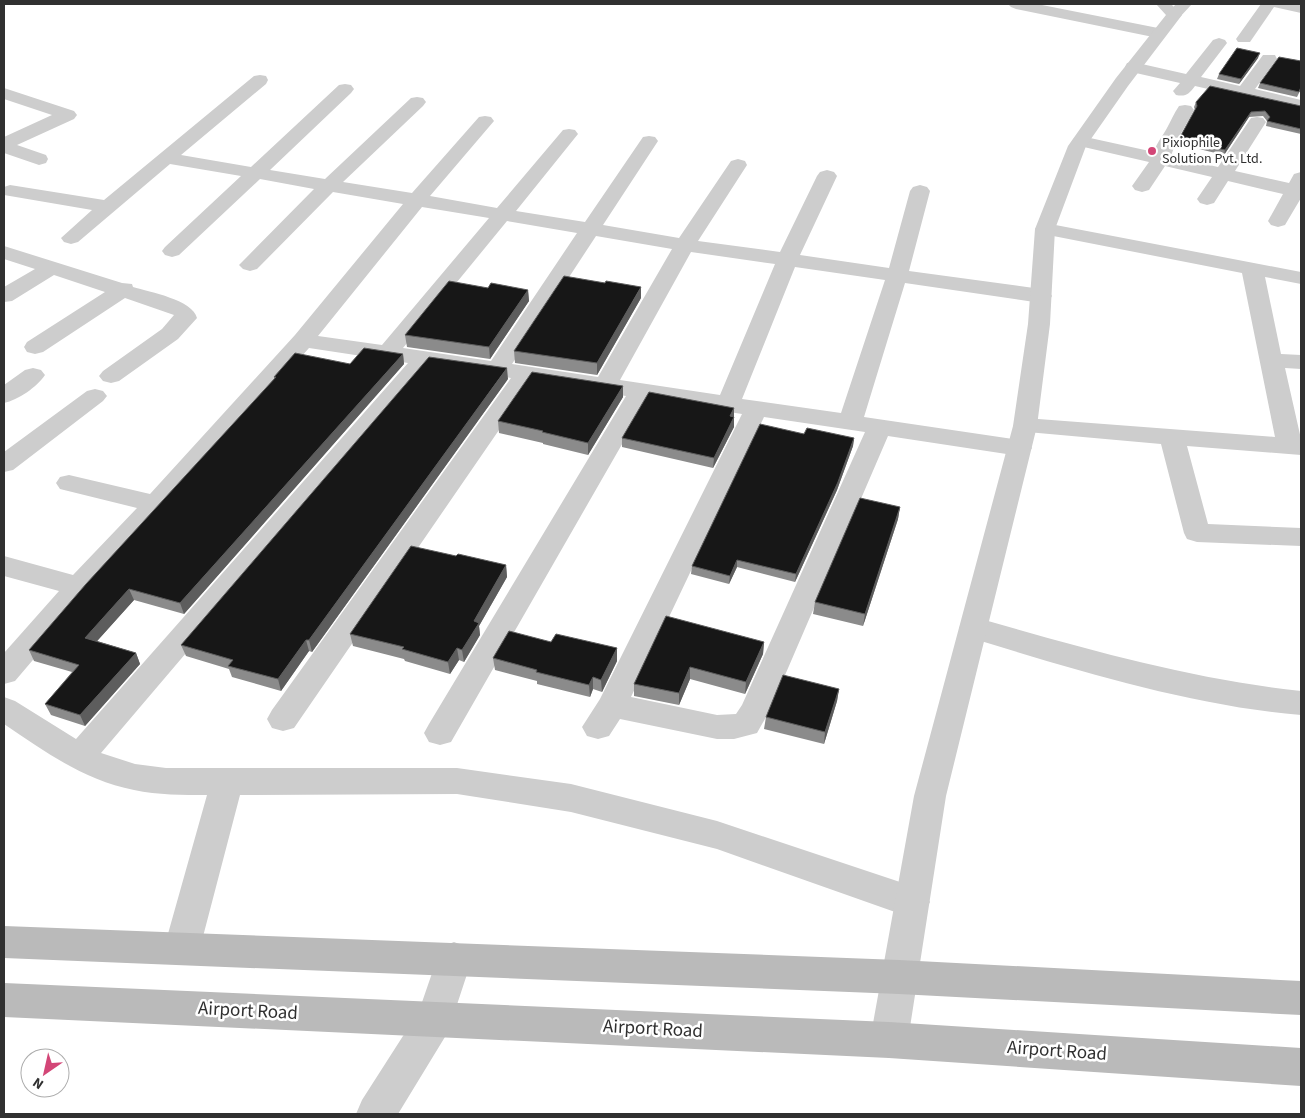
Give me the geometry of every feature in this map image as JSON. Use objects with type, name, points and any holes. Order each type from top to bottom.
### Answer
[{"type":"main road","points":[[4,942],[899,978],[1301,998]]},
{"type":"main road","name":"Airport Road","points":[[4,1000],[889,1040],[1301,1067]]},
{"type":"street","points":[[1016,4],[1094,20],[1170,14]]},
{"type":"street","points":[[1068,4],[1090,12],[1094,20]]},
{"type":"street","points":[[1244,39],[1269,4]]},
{"type":"street","points":[[889,1040],[930,796],[1022,437],[1041,296],[1045,230],[1081,140],[1170,14]]},
{"type":"street","points":[[1186,86],[1219,43]]},
{"type":"street","points":[[1244,92],[1269,59]]},
{"type":"street","points":[[1133,67],[1186,86],[1244,92],[1301,105]]},
{"type":"street","points":[[71,238],[260,80]]},
{"type":"street","points":[[172,251],[345,89]]},
{"type":"street","points":[[4,145],[68,115],[9,98]]},
{"type":"street","points":[[250,265],[328,186],[417,102]]},
{"type":"street","points":[[1142,186],[1161,159],[1166,141],[1174,132],[1184,110]]},
{"type":"street","points":[[4,673],[79,587],[303,340],[416,201],[485,122]]},
{"type":"street","points":[[1207,199],[1257,122]]},
{"type":"street","points":[[387,353],[569,134]]},
{"type":"street","points":[[1081,140],[1224,174],[1299,187],[1278,221]]},
{"type":"street","points":[[497,369],[588,229],[649,141]]},
{"type":"street","points":[[4,145],[39,159]]},
{"type":"street","points":[[166,158],[685,245],[1041,296]]},
{"type":"street","points":[[605,386],[685,245],[738,165]]},
{"type":"street","points":[[728,404],[786,260],[827,176]]},
{"type":"street","points":[[10,191],[108,207]]},
{"type":"street","points":[[850,423],[897,276],[920,192]]},
{"type":"street","points":[[1045,230],[1301,278]]},
{"type":"street","points":[[4,252],[124,289],[180,309],[185,313],[186,318],[170,334],[111,376]]},
{"type":"street","points":[[4,296],[54,267]]},
{"type":"street","points":[[303,340],[880,427],[1022,437],[1172,438],[1295,446],[1271,361],[1252,268]]},
{"type":"street","points":[[35,347],[124,289]]},
{"type":"street","points":[[80,756],[425,358]]},
{"type":"street","points":[[1271,361],[1301,362]]},
{"type":"street","points":[[283,719],[526,374]]},
{"type":"street","points":[[4,396],[33,375]]},
{"type":"street","points":[[440,732],[641,391]]},
{"type":"street","points":[[4,464],[95,396]]},
{"type":"street","points":[[756,408],[605,716],[717,727],[734,727],[746,724],[755,710],[880,427]]},
{"type":"street","points":[[1172,438],[1197,533],[1301,538]]},
{"type":"street","points":[[69,483],[156,504]]},
{"type":"street","points":[[4,566],[79,587]]},
{"type":"street","points":[[974,628],[1165,681],[1273,701],[1301,703]]},
{"type":"street","points":[[4,709],[80,756],[106,769],[140,778],[227,782],[457,781],[571,798],[717,835],[912,902]]},
{"type":"street","points":[[182,948],[227,782]]},
{"type":"street","points":[[376,1114],[435,1019],[454,959]]},
{"type":"building","points":[[1237,48],[1260,53],[1241,79],[1219,74]]},
{"type":"building","points":[[1279,57],[1301,61],[1301,87],[1299,92],[1260,83]]},
{"type":"building","points":[[1210,86],[1301,106],[1301,129],[1267,121],[1270,117],[1265,111],[1251,112],[1225,150],[1179,139],[1197,106],[1196,102]]},
{"type":"building","points":[[564,276],[641,287],[597,363],[514,351]]},
{"type":"building","points":[[449,281],[488,288],[491,283],[528,290],[489,347],[405,335]]},
{"type":"building","points":[[364,348],[403,354],[180,603],[129,589],[85,638],[136,653],[80,715],[45,704],[79,665],[29,650],[86,584],[276,377],[274,377],[295,353],[350,364]]},
{"type":"building","points":[[429,357],[507,368],[309,640],[306,640],[278,679],[228,666],[233,660],[181,645]]},
{"type":"building","points":[[532,372],[623,386],[588,443],[498,421]]},
{"type":"building","points":[[649,392],[734,408],[730,416],[734,417],[714,458],[622,438]]},
{"type":"building","points":[[760,424],[804,434],[807,428],[854,438],[838,482],[796,574],[737,560],[730,576],[692,566]]},
{"type":"building","points":[[860,498],[900,507],[865,614],[815,602]]},
{"type":"building","points":[[411,546],[506,565],[474,621],[479,623],[462,650],[457,648],[448,662],[402,649],[404,647],[350,634]]},
{"type":"building","points":[[666,616],[764,642],[746,682],[690,667],[679,693],[634,684]]},
{"type":"building","points":[[509,631],[551,642],[556,634],[617,648],[601,680],[593,677],[589,685],[536,672],[537,670],[493,658]]},
{"type":"building","points":[[783,675],[839,689],[825,732],[766,717]]},
{"type":"place","name":"Pixiophile Solution Pvt. Ltd.","points":[[1152,151]]}]
